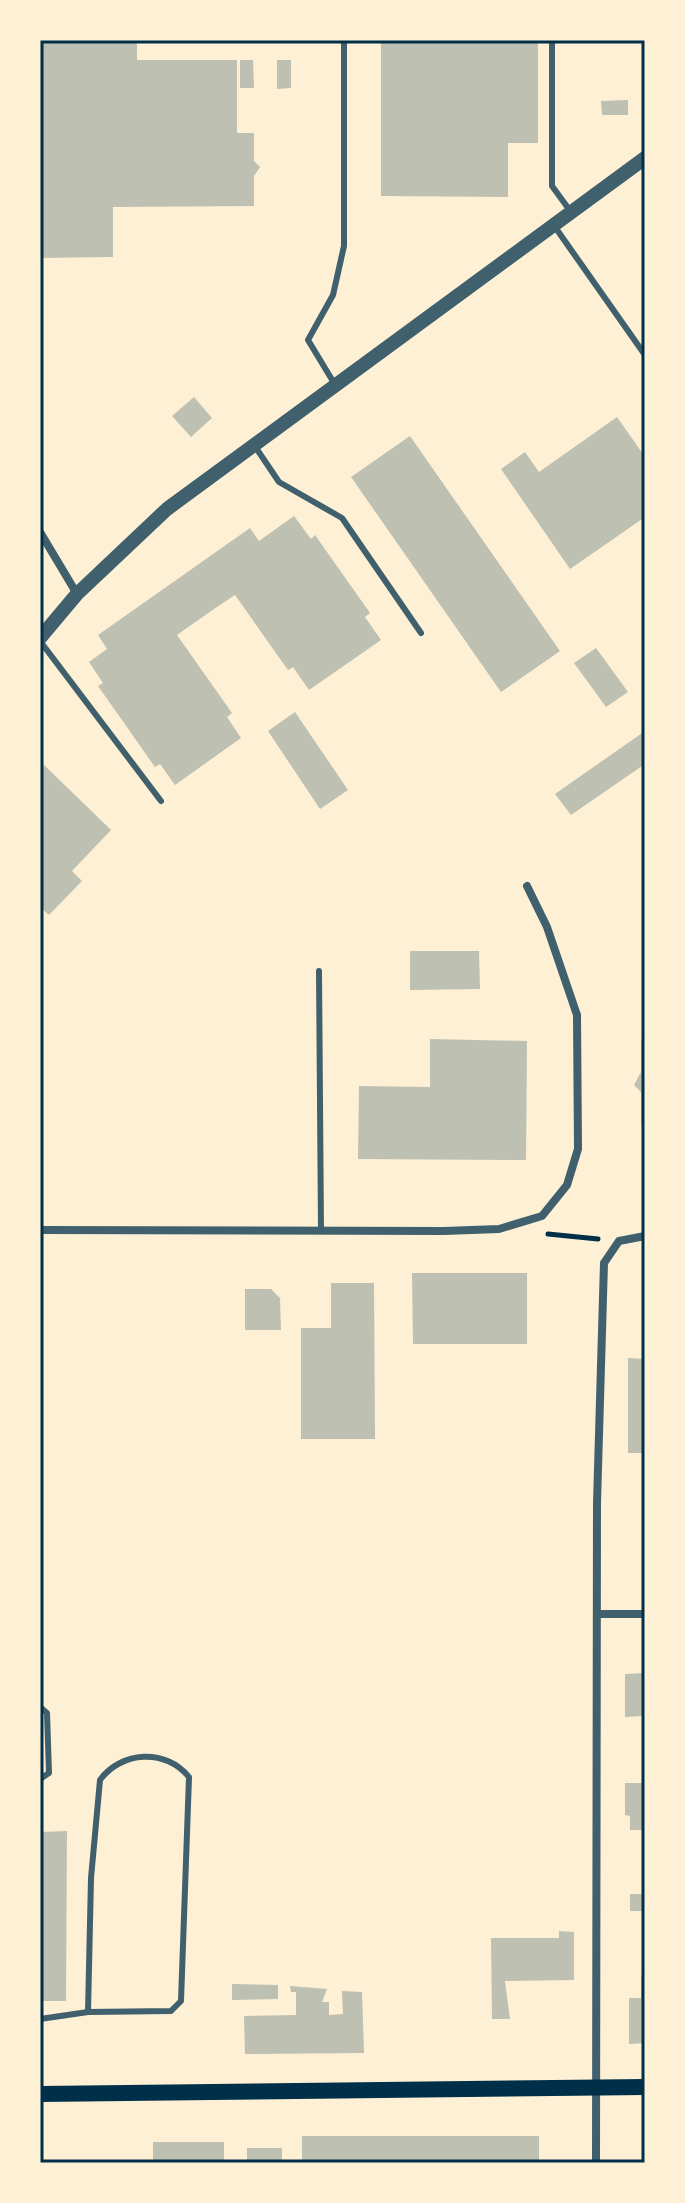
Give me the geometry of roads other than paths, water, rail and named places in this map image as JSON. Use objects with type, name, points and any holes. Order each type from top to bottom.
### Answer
[{"type":"main road","points":[[40,2094],[645,2087]]},
{"type":"street","points":[[40,639],[77,594],[167,509],[334,383],[645,158]]},
{"type":"street","points":[[40,532],[77,594]]},
{"type":"street","points":[[40,1230],[499,1229],[542,1216],[567,1185],[578,1149],[577,1015],[547,927],[527,886]]},
{"type":"street","points":[[596,2163],[597,1614],[604,1263],[619,1241],[645,1236]]},
{"type":"street","points":[[597,1614],[645,1614]]},
{"type":"lane","points":[[334,383],[308,340],[333,295],[344,246],[344,40]]},
{"type":"lane","points":[[552,40],[552,186],[571,212]]},
{"type":"lane","points":[[553,225],[645,355]]},
{"type":"lane","points":[[253,443],[279,482],[342,518],[421,633]]},
{"type":"lane","points":[[40,639],[161,801]]},
{"type":"lane","points":[[319,971],[321,1231]]},
{"type":"lane","points":[[40,1707],[47,1713],[49,1773],[40,1779]]},
{"type":"lane","points":[[40,2019],[88,2012],[171,2011],[181,2001],[189,1777],[168,1760],[151,1757],[121,1760],[109,1767],[100,1780],[91,1878],[88,2012]]}]
